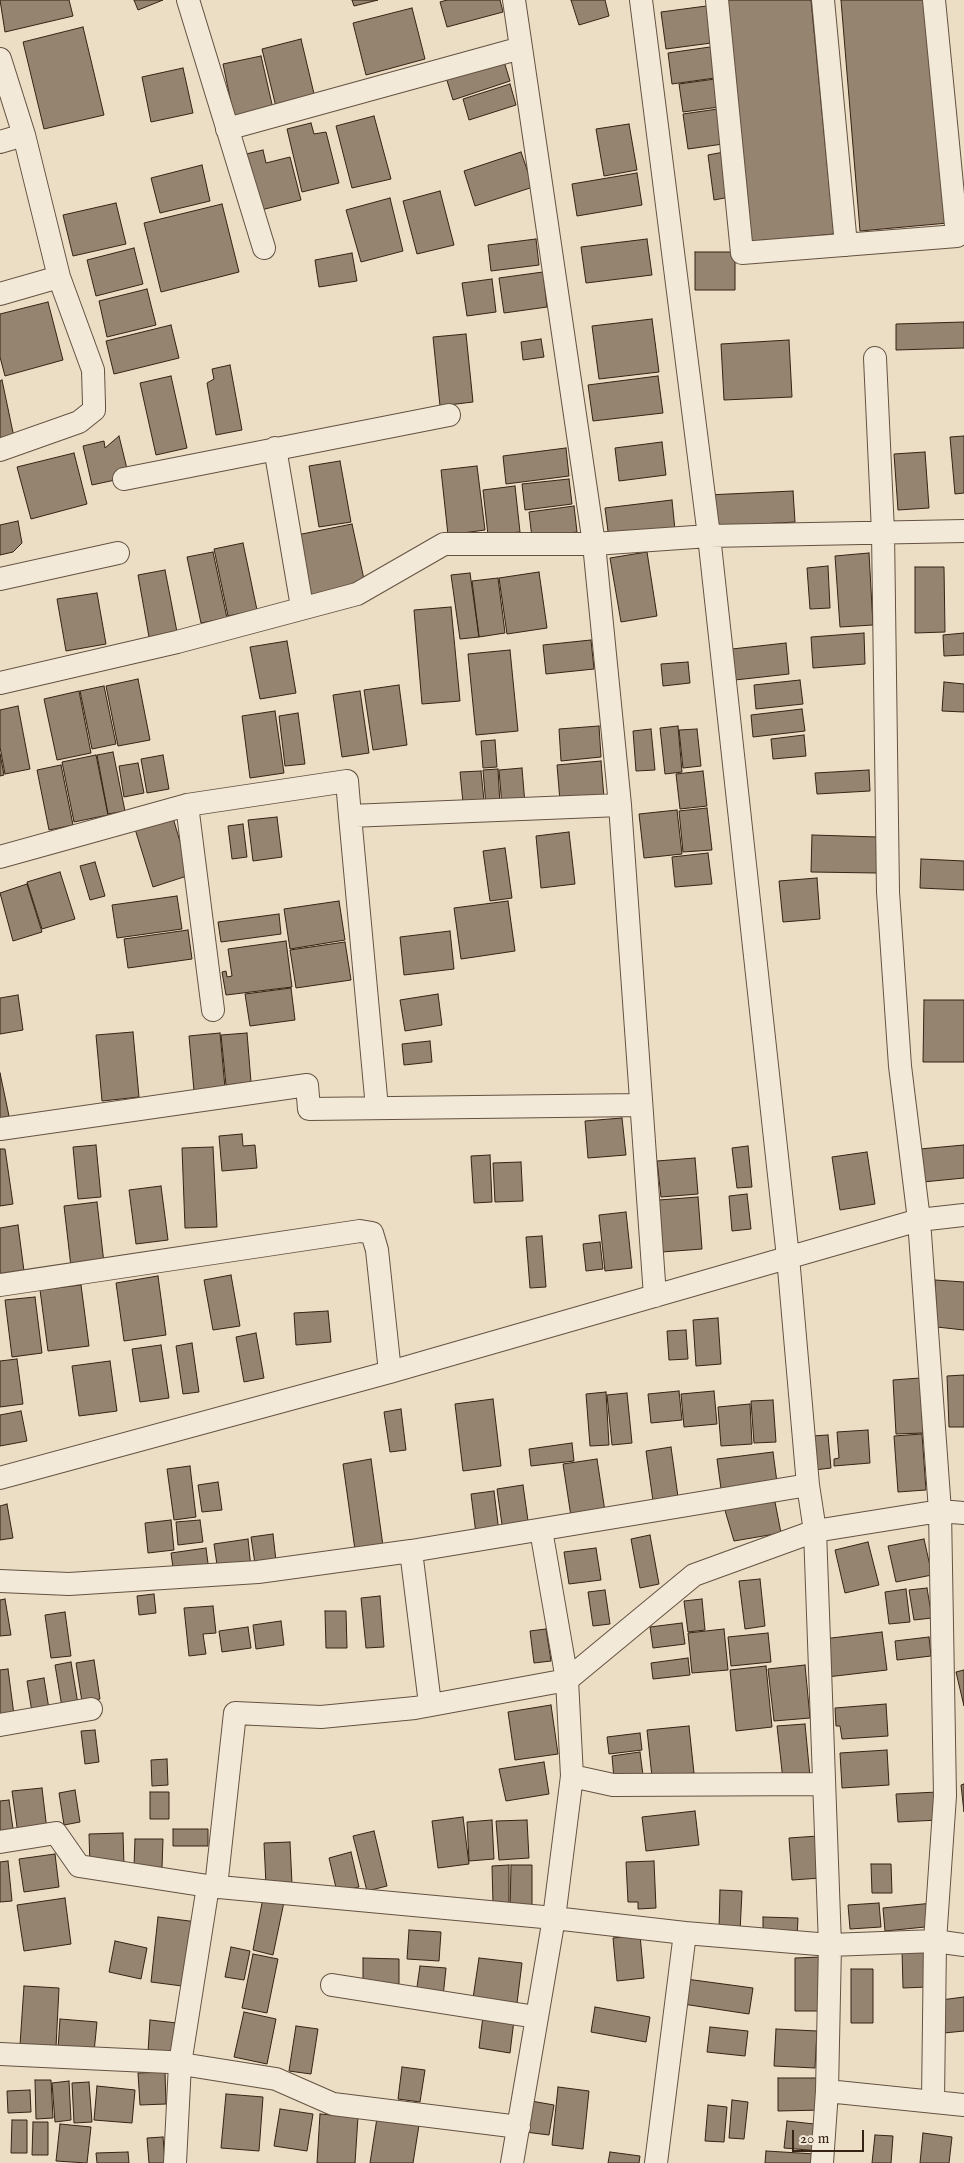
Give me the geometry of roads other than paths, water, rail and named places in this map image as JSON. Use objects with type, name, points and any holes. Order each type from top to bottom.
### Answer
[{"type":"street","points":[[188,0],[264,248]]},
{"type":"street","points":[[514,0],[594,544],[620,805],[655,1296]]},
{"type":"street","points":[[641,0],[709,536],[788,1257],[808,1486],[815,1531],[830,1945],[827,2091],[822,2163]]},
{"type":"street","points":[[717,0],[742,253],[957,236],[934,0]]},
{"type":"street","points":[[823,0],[846,245]]},
{"type":"street","points":[[227,129],[521,48]]},
{"type":"street","points":[[0,59],[24,135],[59,276],[93,370],[94,410],[79,422],[0,450]]},
{"type":"street","points":[[0,142],[24,135]]},
{"type":"street","points":[[0,294],[59,276]]},
{"type":"street","points":[[875,358],[883,532],[888,892],[900,1066],[919,1220],[940,1511],[945,1796],[936,1941],[933,2101]]},
{"type":"street","points":[[124,480],[275,448],[449,415]]},
{"type":"street","points":[[275,448],[302,607]]},
{"type":"street","points":[[0,683],[177,642],[302,607],[357,594],[444,544],[594,544],[709,536],[964,531]]},
{"type":"street","points":[[0,579],[118,553]]},
{"type":"street","points":[[0,857],[187,805],[347,780],[377,1108]]},
{"type":"street","points":[[187,805],[213,1010]]},
{"type":"street","points":[[350,816],[620,805]]},
{"type":"street","points":[[0,1129],[307,1086],[309,1109],[640,1105]]},
{"type":"street","points":[[0,1478],[390,1372],[919,1220],[964,1215]]},
{"type":"street","points":[[0,1285],[360,1231],[372,1233],[377,1250],[390,1372]]},
{"type":"street","points":[[0,1581],[70,1584],[258,1572],[410,1551],[808,1486]]},
{"type":"street","points":[[175,2163],[180,2064],[212,1887],[235,1713],[321,1717],[430,1704],[567,1680],[694,1575],[815,1531],[940,1511],[964,1513]]},
{"type":"street","points":[[512,2163],[554,1918],[572,1776],[567,1680],[541,1530]]},
{"type":"street","points":[[410,1551],[430,1704]]},
{"type":"street","points":[[0,1725],[90,1709]]},
{"type":"street","points":[[572,1776],[612,1785],[823,1784]]},
{"type":"street","points":[[0,1842],[56,1834],[79,1866],[212,1887],[554,1918],[685,1933],[830,1945],[936,1941],[964,1945]]},
{"type":"street","points":[[656,2163],[685,1933]]},
{"type":"street","points":[[332,1985],[536,2017]]},
{"type":"street","points":[[0,2054],[180,2064],[276,2078],[332,2104],[519,2127]]},
{"type":"street","points":[[827,2091],[964,2105]]}]
